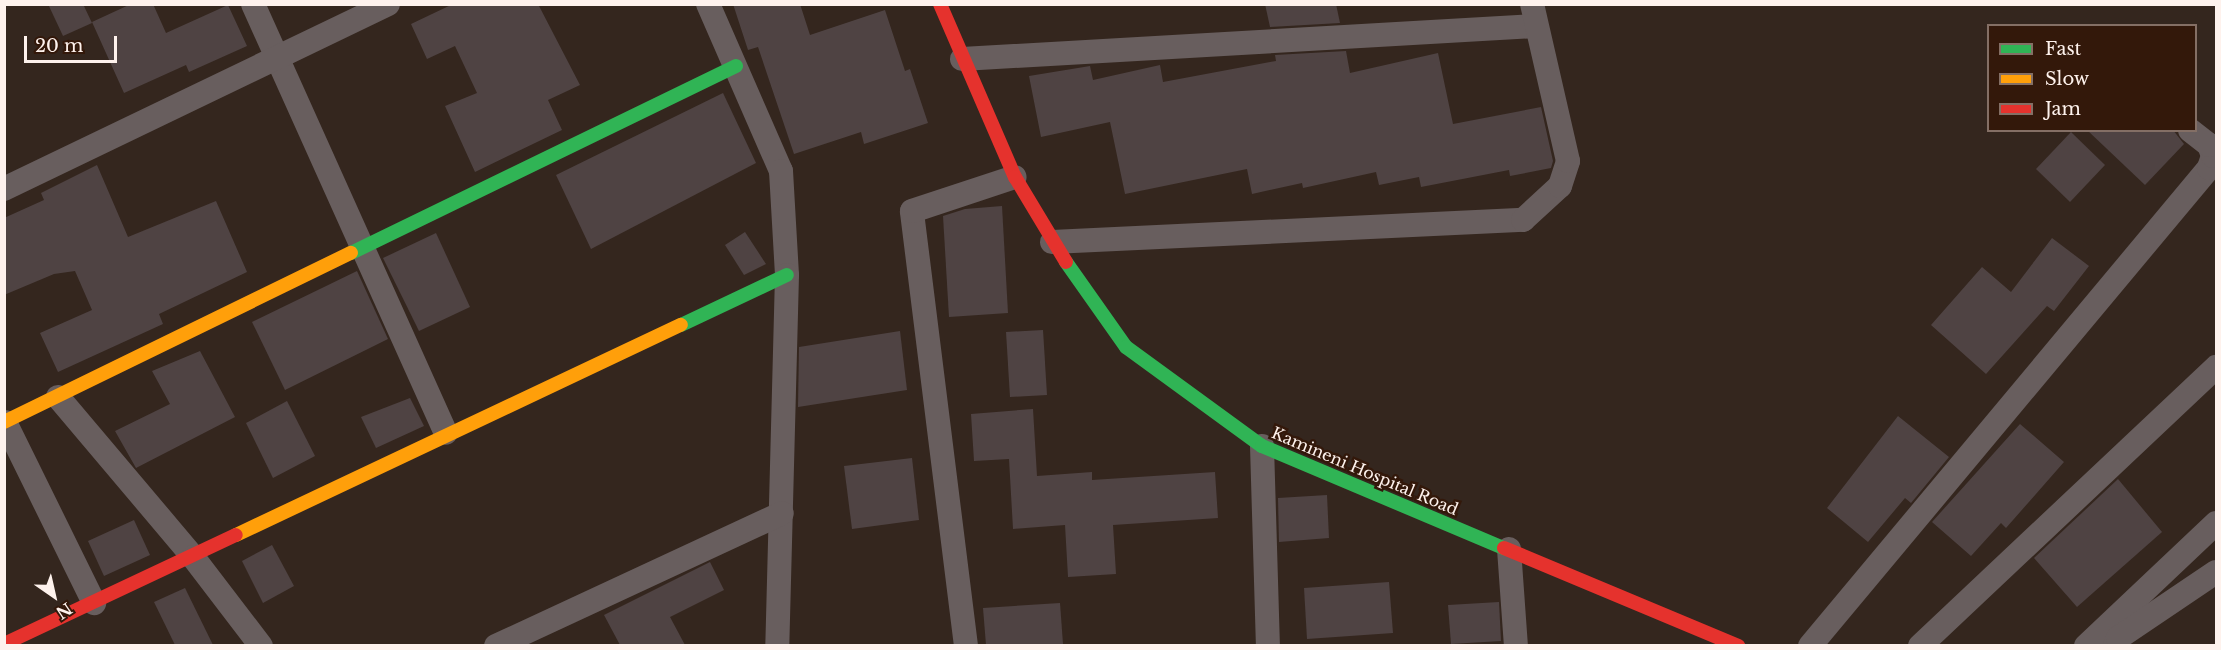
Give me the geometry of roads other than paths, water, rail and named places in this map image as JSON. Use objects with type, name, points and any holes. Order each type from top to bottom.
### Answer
[{"type":"street","points":[[253,4],[446,433]]},
{"type":"street","points":[[4,189],[278,59],[388,4]]},
{"type":"street","points":[[708,4],[781,171],[787,275],[777,645]]},
{"type":"street","name":"Kamineni Hospital Road","points":[[940,4],[1015,177],[1052,242],[1126,347],[1262,446],[1738,645]]},
{"type":"street","points":[[962,59],[1534,15],[1568,161],[1560,186],[1523,220],[1052,242]]},
{"type":"street","points":[[93,603],[5,421],[736,66]]},
{"type":"street","points":[[1810,645],[2209,168],[2213,156],[2209,145],[2193,132]]},
{"type":"street","points":[[966,645],[912,211],[1015,177]]},
{"type":"street","points":[[4,644],[193,557],[446,433],[787,275]]},
{"type":"street","points":[[1920,645],[2217,367]]},
{"type":"street","points":[[58,397],[193,557],[261,645]]},
{"type":"street","points":[[1262,446],[1268,645]]},
{"type":"street","points":[[496,645],[782,513]]},
{"type":"street","points":[[2086,645],[2217,523]]},
{"type":"street","points":[[1509,549],[1516,645]]},
{"type":"street","points":[[2115,645],[2118,638],[2217,572]]}]
